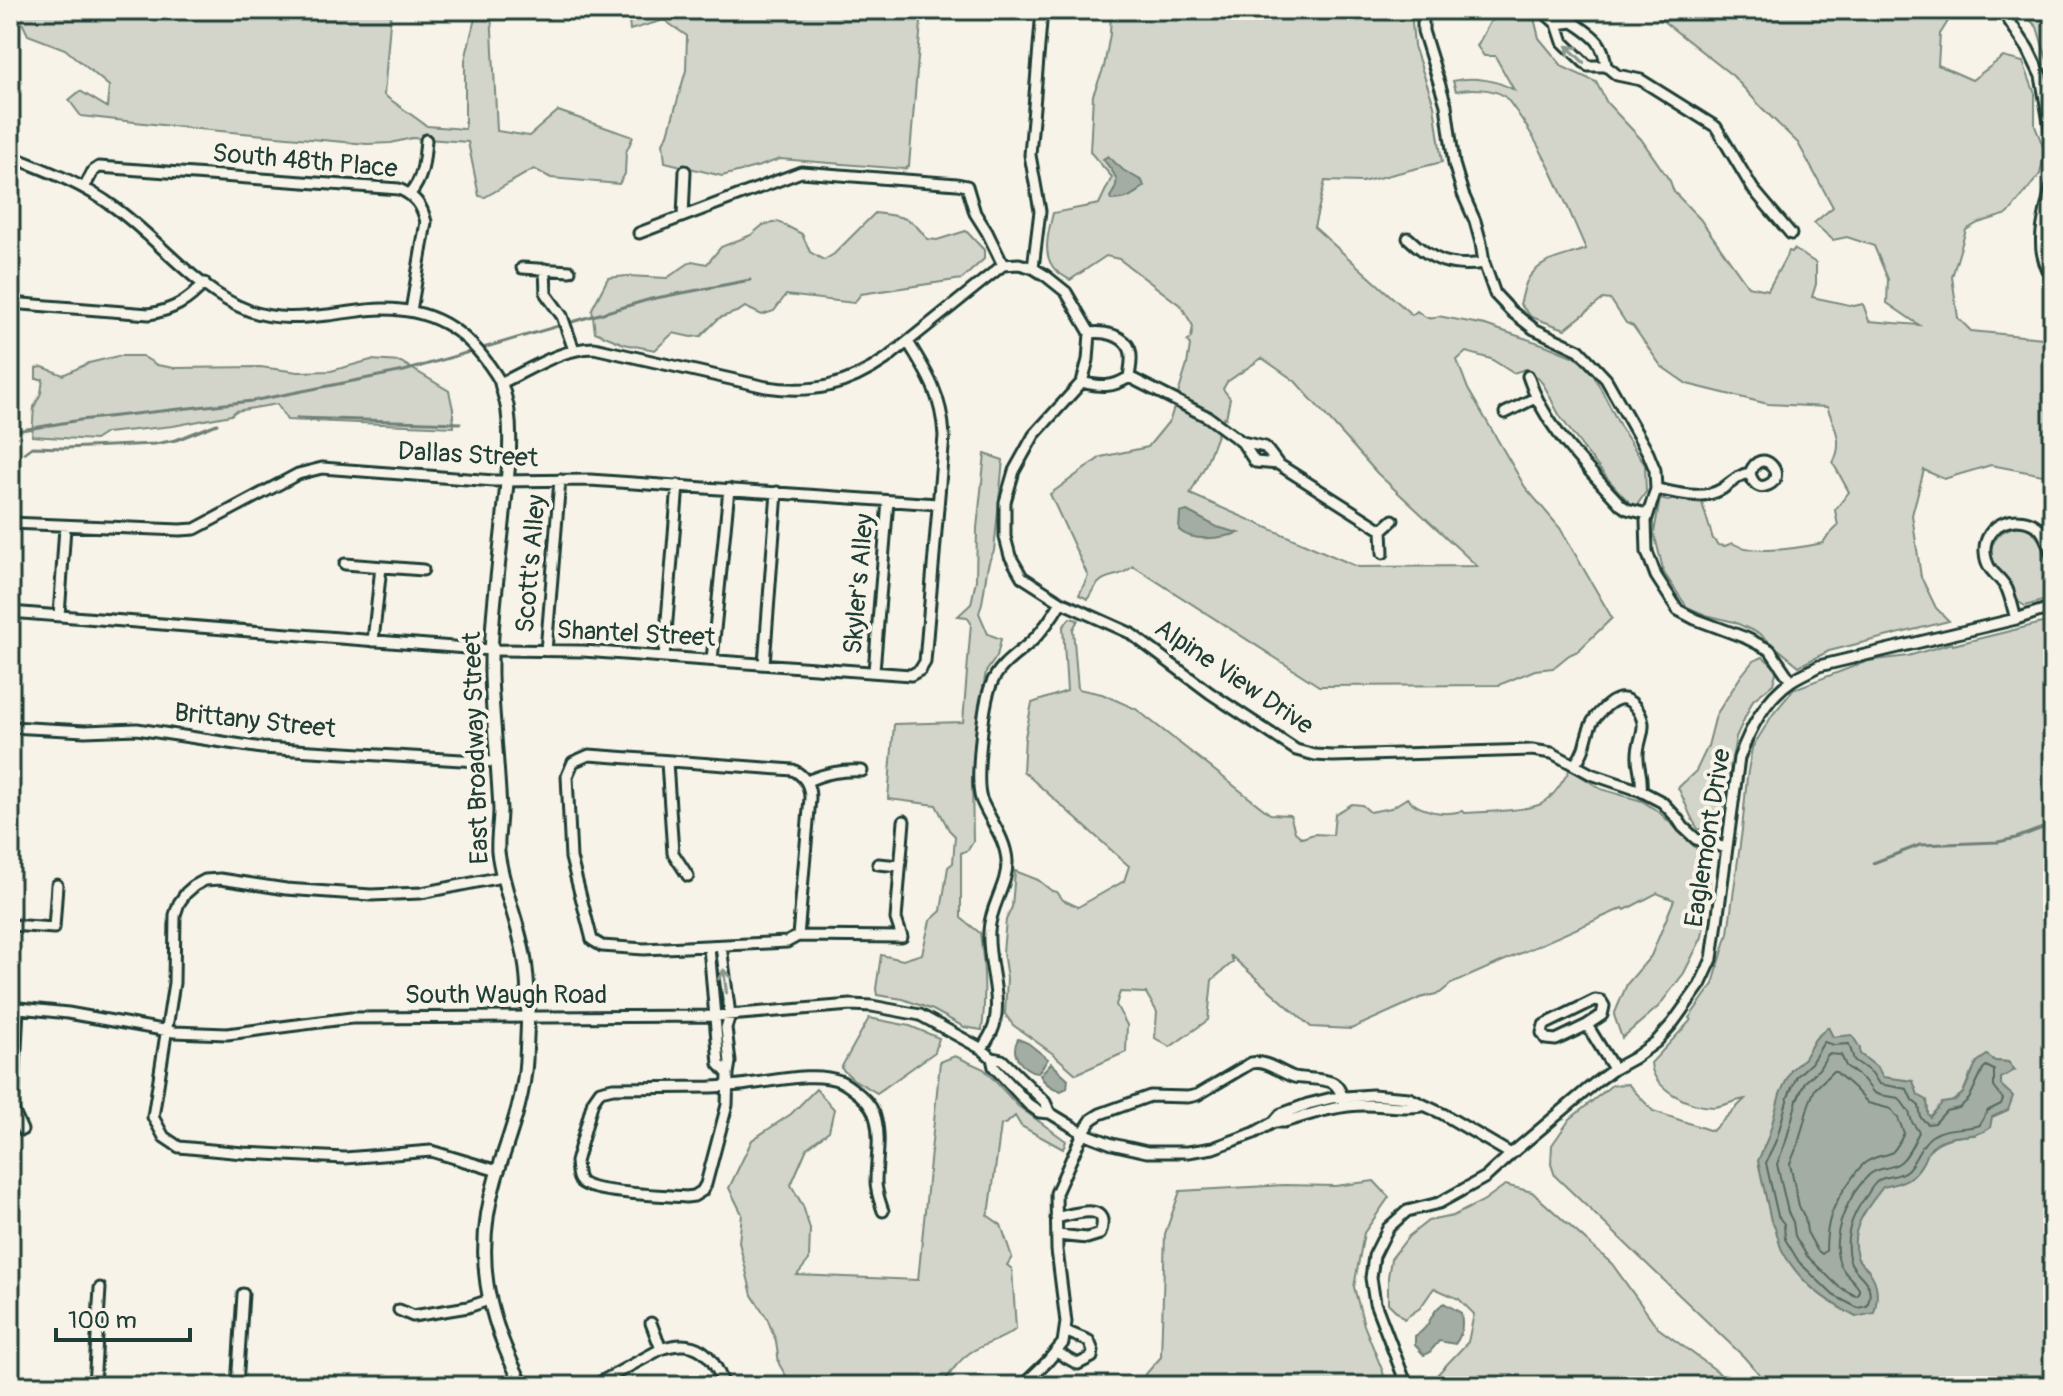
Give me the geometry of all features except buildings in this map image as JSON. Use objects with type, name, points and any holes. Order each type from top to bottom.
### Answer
[{"type":"street","points":[[1033,268],[1040,211],[1030,155],[1042,10]]},
{"type":"street","points":[[1423,10],[1423,31],[1446,105],[1454,164],[1475,221],[1484,263],[1495,294],[1534,329],[1579,350],[1606,379],[1655,470],[1656,489],[1647,514],[1647,552],[1656,576],[1678,610],[1770,650],[1791,681]]},
{"type":"street","points":[[1546,10],[1557,24],[1563,42],[1588,66],[1606,66],[1617,75],[1641,80],[1716,127],[1753,189],[1791,234]]},
{"type":"street","points":[[2002,10],[2028,49],[2041,76],[2053,145]]},
{"type":"street","points":[[1557,24],[1573,22],[1594,37],[1604,51],[1606,66]]},
{"type":"street","points":[[410,194],[424,168],[426,140]]},
{"type":"street","points":[[10,169],[12,157],[84,188],[115,207],[204,283],[250,311],[293,319],[382,309],[411,311],[457,330],[476,346],[501,383],[574,350],[594,348],[750,384],[789,390],[824,388],[867,372],[1003,265],[1019,264],[1033,268],[1066,292],[1090,333],[1082,382],[1111,386],[1129,377]]},
{"type":"street","name":"South 48th Place","points":[[84,188],[93,171],[99,167],[117,167],[399,189],[410,194],[423,210],[426,228],[411,311]]},
{"type":"street","points":[[683,216],[685,171]]},
{"type":"street","points":[[639,233],[805,172],[967,186],[975,213],[1003,265]]},
{"type":"street","points":[[2053,181],[2041,232],[2044,259],[2053,278]]},
{"type":"street","points":[[1408,238],[1421,250],[1446,263],[1484,263]]},
{"type":"street","points":[[522,268],[570,271]]},
{"type":"street","points":[[545,269],[546,294],[562,316],[574,350]]},
{"type":"street","points":[[10,303],[149,314],[167,311],[183,303],[204,283]]},
{"type":"street","points":[[1090,333],[1113,335],[1124,341],[1131,352],[1129,377]]},
{"type":"street","name":"Shantel Street","points":[[10,612],[491,650],[583,651],[911,675],[920,670],[925,662],[944,436],[943,417],[931,378],[908,342]]},
{"type":"street","points":[[1528,376],[1535,398],[1568,447],[1621,505],[1647,514]]},
{"type":"street","points":[[1129,377],[1208,417],[1242,442],[1255,462],[1278,464]]},
{"type":"street","name":"Alpine View Drive","points":[[1082,382],[1034,435],[1014,471],[1005,502],[1005,537],[1010,556],[1022,577],[1061,602],[1130,633],[1210,693],[1296,750],[1333,756],[1532,750],[1552,753],[1591,774],[1641,791],[1662,802],[1696,839],[1726,848]]},
{"type":"street","name":"East Broadway Street","points":[[501,383],[508,412],[507,481],[491,650],[500,813],[497,830],[502,877],[526,969],[527,1018],[521,1098],[488,1206],[485,1260],[495,1324],[523,1386]]},
{"type":"street","points":[[1505,413],[1535,398]]},
{"type":"street","points":[[1242,442],[1265,447],[1278,464],[1382,530]]},
{"type":"street","name":"Dallas Street","points":[[10,523],[195,529],[298,474],[322,468],[507,481],[590,480],[678,485],[937,504]]},
{"type":"street","points":[[1656,489],[1704,496],[1750,473]]},
{"type":"street","name":"Scott's Alley","points":[[546,651],[560,480]]},
{"type":"street","points":[[664,657],[678,485]]},
{"type":"street","points":[[712,660],[729,489]]},
{"type":"street","points":[[764,664],[777,492]]},
{"type":"street","name":"Skyler's Alley","points":[[874,671],[888,501]]},
{"type":"street","points":[[1382,530],[1393,520]]},
{"type":"street","points":[[2016,619],[2007,589],[1987,564],[1984,548],[1990,531],[2005,521],[2030,522],[2042,531],[2053,557]]},
{"type":"street","points":[[59,616],[65,527]]},
{"type":"street","points":[[1382,530],[1383,553]]},
{"type":"street","points":[[345,564],[423,570]]},
{"type":"street","points":[[373,641],[381,567]]},
{"type":"street","points":[[982,1049],[994,1027],[996,997],[989,932],[1007,861],[1004,845],[980,795],[980,760],[987,699],[998,671],[1033,640],[1061,602]]},
{"type":"street","name":"Eaglemont Drive","points":[[1407,1386],[1375,1303],[1371,1278],[1374,1256],[1388,1228],[1407,1211],[1439,1203],[1486,1177],[1566,1106],[1656,1042],[1672,1024],[1700,985],[1712,959],[1739,758],[1749,731],[1770,701],[1791,681],[1819,666],[2016,619],[2053,607]]},
{"type":"street","points":[[1575,764],[1583,752],[1595,718],[1616,699],[1624,699],[1634,704],[1644,726],[1638,749],[1643,778],[1641,791]]},
{"type":"street","name":"Brittany Street","points":[[10,727],[85,731],[137,729],[262,748],[495,762]]},
{"type":"street","points":[[798,936],[810,798],[807,781],[800,774],[793,770],[589,755],[573,762],[567,776],[571,858],[592,940],[602,946],[644,949],[787,942],[798,936],[902,937],[896,919],[904,821]]},
{"type":"street","points":[[667,762],[673,853],[688,876]]},
{"type":"street","points":[[807,781],[827,772],[862,771]]},
{"type":"street","points":[[878,864],[900,866]]},
{"type":"street","points":[[498,1171],[431,1151],[313,1158],[179,1147],[164,1137],[153,1117],[174,983],[175,915],[186,893],[205,880],[220,879],[286,889],[371,895],[421,893],[502,877]]},
{"type":"street","points":[[10,925],[54,928],[57,885]]},
{"type":"street","points":[[721,946],[730,1015],[726,1028],[730,1062],[728,1074],[728,1086],[727,1105],[702,1191],[686,1197],[595,1189],[580,1181],[576,1162],[593,1101],[600,1091],[613,1088],[728,1086],[815,1077],[838,1080],[859,1094],[873,1110],[877,1122],[876,1184],[883,1211]]},
{"type":"street","points":[[709,947],[719,1064],[728,1074]]},
{"type":"street","points":[[1595,1000],[1601,1001],[1604,1006],[1602,1015],[1587,1025],[1556,1040],[1546,1039],[1542,1033],[1544,1025],[1595,1000]]},
{"type":"street","name":"South Waugh Road","points":[[14,1008],[68,1013],[167,1030],[227,1034],[351,1018],[716,1016],[872,1006],[920,1015],[982,1049],[992,1058],[1002,1060],[1045,1102],[1050,1113],[1083,1133],[1112,1144],[1147,1152],[1188,1152],[1221,1145],[1254,1133],[1274,1122],[1281,1114],[1308,1104],[1372,1095],[1409,1098],[1511,1154]]},
{"type":"street","points":[[14,1008],[13,1110],[22,1130]]},
{"type":"street","points":[[1587,1025],[1614,1069]]},
{"type":"street","points":[[1022,1386],[1063,1343],[1066,1322],[1056,1193],[1092,1119],[1150,1096],[1197,1095],[1258,1061],[1297,1078],[1330,1081],[1344,1101]]},
{"type":"street","points":[[1056,1218],[1090,1211],[1097,1213],[1103,1226],[1100,1234],[1094,1237],[1057,1235]]},
{"type":"street","points":[[94,1386],[100,1288]]},
{"type":"street","points":[[237,1386],[243,1294]]},
{"type":"street","points":[[399,1310],[413,1316],[468,1307],[489,1300]]},
{"type":"street","points":[[651,1323],[661,1349]]},
{"type":"street","points":[[1056,1352],[1078,1364],[1092,1357],[1089,1341],[1065,1331]]},
{"type":"street","points":[[593,1386],[671,1345],[696,1347],[709,1355],[718,1368],[724,1386]]},
{"type":"shaded area","points":[[16,10],[391,10],[384,95],[427,126],[465,129],[465,60],[476,14],[491,10],[497,131],[529,136],[558,111],[633,137],[626,152],[625,174],[619,184],[551,178],[534,169],[485,197],[479,196],[468,142],[412,138],[367,144],[81,116],[69,100],[80,91],[107,107],[109,86],[65,49],[28,35]]},
{"type":"shaded area","points":[[628,10],[881,10],[897,15],[901,10],[922,10],[909,166],[905,169],[780,159],[722,176],[665,162],[663,143],[686,70],[687,36],[664,20],[630,30]]},
{"type":"shaded area","points":[[1111,10],[1411,10],[1414,46],[1434,105],[1442,162],[1362,182],[1325,181],[1314,227],[1412,315],[1417,311],[1430,318],[1438,316],[1485,325],[1572,356],[1590,368],[1620,426],[1645,465],[1646,492],[1635,508],[1588,454],[1534,374],[1526,369],[1513,373],[1491,359],[1466,352],[1457,360],[1468,389],[1525,487],[1560,528],[1612,618],[1578,651],[1553,668],[1535,670],[1499,685],[1319,686],[1133,566],[1104,579],[1088,599],[1079,595],[1088,576],[1050,494],[1101,457],[1148,447],[1170,420],[1187,365],[1190,345],[1187,341],[1191,338],[1193,326],[1181,306],[1119,259],[1106,256],[1070,280],[1055,269],[1048,255],[1047,241],[1053,213],[1099,204],[1112,177],[1090,152],[1093,95],[1104,67]],"holes":[[[1262,358],[1295,381],[1377,473],[1477,566],[1358,567],[1190,494],[1226,418],[1230,398],[1223,389],[1227,382]]]},
{"type":"shaded area","points":[[1502,10],[1532,10],[1539,38],[1563,67],[1596,82],[1607,103],[1641,139],[1670,181],[1674,192],[1700,219],[1748,286],[1768,290],[1789,251],[1794,249],[1816,263],[1816,284],[1812,297],[1854,306],[1863,304],[1869,321],[1919,325],[1887,303],[1888,279],[1874,246],[1847,237],[1833,240],[1814,223],[1833,207],[1798,143],[1733,76],[1649,10],[1955,10],[1940,34],[1938,65],[1972,80],[2003,57],[2023,62],[2035,94],[2035,126],[2045,151],[2040,174],[2008,214],[1966,230],[1952,277],[1958,318],[1971,331],[2053,339],[2053,477],[1991,465],[1944,479],[1924,470],[1912,515],[1921,577],[1936,608],[1949,621],[1829,651],[1799,666],[1760,634],[1687,607],[1664,573],[1654,533],[1660,499],[1702,503],[1713,539],[1718,545],[1732,543],[1764,550],[1823,543],[1838,526],[1835,510],[1849,492],[1833,463],[1838,449],[1835,428],[1827,407],[1768,404],[1687,384],[1661,366],[1611,300],[1603,299],[1565,329],[1531,317],[1520,304],[1533,272],[1554,259],[1586,249],[1546,160],[1507,99],[1487,90],[1456,91],[1453,81],[1469,79],[1493,81],[1514,90],[1495,56],[1484,56],[1477,46],[1490,22]]},
{"type":"shaded area","points":[[2020,10],[2053,10],[2053,79],[2037,27]]},
{"type":"shaded area","points":[[875,213],[905,218],[927,239],[937,240],[966,231],[984,250],[984,259],[962,279],[861,294],[854,303],[786,295],[774,311],[762,315],[745,307],[719,318],[701,336],[673,333],[655,350],[624,344],[595,332],[592,309],[608,278],[667,278],[692,261],[707,264],[721,247],[751,235],[763,225],[779,222],[802,234],[810,252],[824,260]]},
{"type":"shaded area","points":[[118,356],[142,356],[157,365],[174,368],[260,367],[298,372],[331,371],[371,360],[401,362],[449,391],[454,427],[287,420],[277,404],[173,426],[106,433],[95,440],[32,436],[34,407],[43,379],[36,379],[36,368],[43,367],[63,375],[89,363]]},
{"type":"shaded area","points":[[985,454],[1003,460],[994,551],[988,565],[979,613],[988,634],[1001,639],[997,656],[986,672],[980,705],[972,778],[973,842],[968,850],[961,853],[961,918],[980,933],[982,945],[982,1030],[964,1027],[933,1010],[903,999],[877,995],[876,989],[881,955],[903,960],[922,954],[930,921],[941,911],[948,867],[953,863],[955,836],[936,805],[888,799],[894,724],[963,722],[971,623],[967,617],[958,616],[971,604],[976,580],[977,528]]},
{"type":"shaded area","points":[[2023,526],[2043,544],[2044,554],[2053,570],[2053,598],[2025,606],[2017,601],[2013,587],[1996,569],[1990,550],[2002,532]]},
{"type":"shaded area","points":[[1070,618],[1078,620],[1073,629],[1078,689],[1102,694],[1136,709],[1270,814],[1290,815],[1295,832],[1302,838],[1314,834],[1333,835],[1335,814],[1352,804],[1362,805],[1370,812],[1391,808],[1407,798],[1425,810],[1448,813],[1504,811],[1535,806],[1550,797],[1570,769],[1601,789],[1642,801],[1708,855],[1710,888],[1702,937],[1684,973],[1658,1007],[1622,1038],[1614,1015],[1627,984],[1651,956],[1674,900],[1657,893],[1625,910],[1623,908],[1451,984],[1440,993],[1420,998],[1351,1029],[1311,1027],[1230,955],[1233,962],[1212,980],[1208,1020],[1170,1047],[1155,1038],[1157,1012],[1146,993],[1120,992],[1116,1005],[1127,1025],[1126,1052],[1076,1074],[1013,1025],[1005,1014],[1007,978],[1003,952],[1015,871],[1038,880],[1057,892],[1063,900],[1078,907],[1124,881],[1129,866],[1023,771],[1025,737],[1032,703],[1067,691],[1063,627]]},
{"type":"shaded area","points":[[2053,618],[2053,1386],[1770,1386],[1743,1356],[1555,1176],[1551,1164],[1552,1145],[1570,1119],[1612,1085],[1628,1084],[1653,1111],[1712,1131],[1745,1099],[1714,1107],[1694,1104],[1665,1089],[1653,1073],[1651,1063],[1691,1020],[1689,1018],[1713,984],[1728,933],[1752,748],[1773,714],[1794,689],[1868,661],[1908,656]],"holes":[[[1995,1061],[2008,1062],[2014,1070],[2001,1078],[1997,1102],[1981,1129],[1975,1135],[1945,1140],[1929,1150],[1927,1100],[1931,1118],[1963,1093],[1970,1075]]]},
{"type":"shaded area","points":[[1763,657],[1777,669],[1773,684],[1753,700],[1736,737],[1722,816],[1713,830],[1698,829],[1678,788],[1696,771],[1708,746],[1716,715],[1741,676],[1753,661]]},
{"type":"shaded area","points":[[869,1018],[910,1026],[939,1038],[935,1052],[877,1093],[841,1068]]},
{"type":"shaded area","points":[[955,1056],[984,1069],[1018,1106],[1066,1141],[1063,1149],[1021,1126],[1015,1116],[1001,1125],[987,1215],[1001,1225],[1012,1257],[1007,1265],[1012,1269],[1016,1329],[966,1356],[942,1386],[792,1386],[779,1364],[776,1341],[767,1318],[752,1295],[739,1242],[742,1214],[729,1188],[752,1140],[791,1114],[816,1089],[834,1109],[829,1131],[807,1148],[791,1185],[803,1206],[810,1229],[809,1260],[797,1275],[918,1280],[940,1062]]},
{"type":"shaded area","points":[[1374,1181],[1389,1197],[1364,1233],[1354,1287],[1386,1386],[1133,1386],[1161,1357],[1165,1234],[1180,1191],[1284,1185],[1335,1186]]},
{"type":"shaded area","points":[[1505,1185],[1532,1192],[1612,1264],[1658,1328],[1717,1371],[1730,1386],[1431,1386],[1434,1378],[1468,1342],[1474,1314],[1459,1299],[1434,1288],[1420,1308],[1404,1319],[1388,1303],[1391,1259],[1409,1236],[1428,1221],[1453,1216],[1483,1201]]},
{"type":"water","points":[[1108,156],[1142,181],[1144,186],[1129,197],[1111,200],[1116,181],[1103,159]]},
{"type":"water","points":[[1187,511],[1217,527],[1239,533],[1192,537],[1179,530],[1180,513]]},
{"type":"water","points":[[1828,1027],[1833,1037],[1852,1035],[1860,1054],[1878,1068],[1883,1077],[1913,1081],[1918,1095],[1927,1100],[1930,1117],[1942,1103],[1955,1101],[1963,1093],[1977,1062],[1987,1055],[1995,1061],[2008,1062],[2015,1070],[2001,1078],[2001,1085],[2013,1096],[2008,1110],[1992,1117],[1990,1128],[1977,1134],[1941,1140],[1929,1151],[1912,1176],[1883,1187],[1866,1210],[1857,1228],[1855,1246],[1859,1260],[1875,1281],[1877,1296],[1874,1313],[1856,1317],[1813,1289],[1796,1272],[1782,1250],[1771,1221],[1758,1161],[1791,1070]]},
{"type":"water","points":[[1018,1039],[1048,1059],[1038,1073],[1027,1068],[1016,1056]]},
{"type":"water","points":[[1051,1063],[1068,1079],[1067,1088],[1061,1091],[1049,1085],[1040,1075]]},
{"type":"water","points":[[1444,1303],[1461,1313],[1460,1337],[1455,1344],[1439,1341],[1424,1355],[1415,1345],[1415,1336]]},
{"type":"waterway","points":[[10,432],[80,420],[252,401],[404,371],[651,299],[750,280]]},
{"type":"waterway","points":[[297,418],[460,423]]},
{"type":"waterway","points":[[24,453],[32,447],[155,444],[176,440],[217,424]]},
{"type":"waterway","points":[[1873,863],[1920,845],[1998,842],[2053,824]]}]
